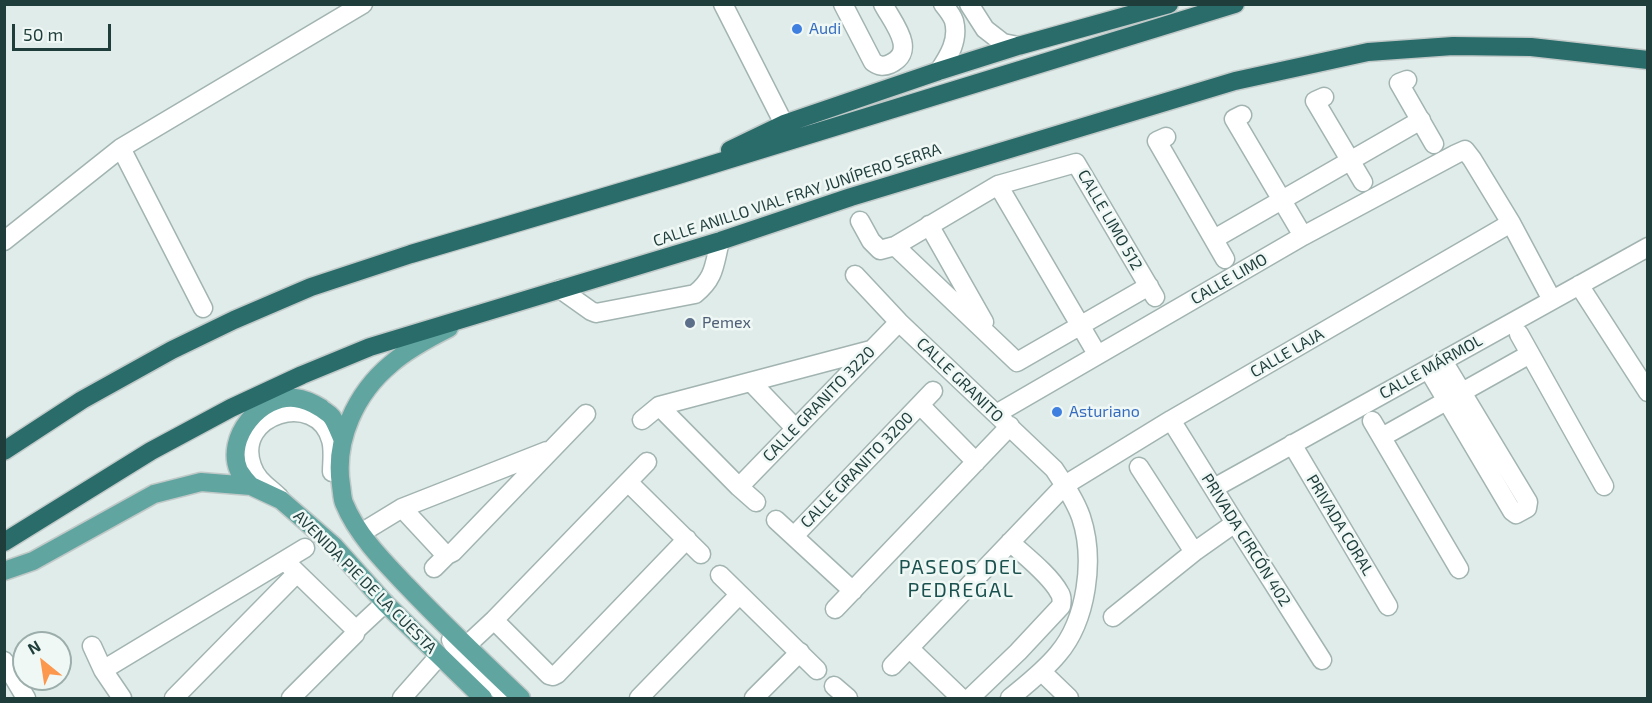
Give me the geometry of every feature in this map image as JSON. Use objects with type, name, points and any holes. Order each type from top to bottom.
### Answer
[{"type":"highway","points":[[678,175],[784,124],[1018,46],[1169,4]]},
{"type":"highway","points":[[4,451],[82,400],[172,350],[311,287],[411,254],[678,175],[1235,4]]},
{"type":"highway","name":"CALLE ANILLO VIAL FRAY JUNÍPERO SERRA","points":[[4,542],[151,451],[231,408],[370,347],[1214,87],[1285,69],[1368,52],[1453,46],[1531,47],[1647,60]]},
{"type":"main road","name":"AVENIDA PIE DE LA CUESTA","points":[[478,314],[432,336],[392,363],[373,381],[342,438],[339,476],[343,502],[361,533],[380,558],[440,621],[521,699]]},
{"type":"main road","points":[[251,486],[239,471],[236,453],[238,438],[246,422],[260,410],[278,400],[294,398],[313,403],[331,415],[342,438]]},
{"type":"main road","name":"AVENIDA PIE DE LA CUESTA","points":[[4,571],[33,561],[154,494],[201,482],[251,486],[281,500],[334,546],[385,603],[483,699]]},
{"type":"street","points":[[4,241],[121,148],[363,4]]},
{"type":"street","points":[[723,4],[784,124]]},
{"type":"street","points":[[843,4],[873,62],[878,65],[891,64],[915,80]]},
{"type":"street","points":[[883,4],[904,42],[904,51],[891,64],[888,88]]},
{"type":"street","points":[[939,71],[956,39],[954,20],[943,4]]},
{"type":"street","points":[[969,4],[985,29],[1003,43],[1018,46]]},
{"type":"street","points":[[1407,80],[1399,83],[1434,144]]},
{"type":"street","points":[[1324,97],[1315,101],[1363,182]]},
{"type":"street","points":[[1242,115],[1234,119],[1303,236]]},
{"type":"street","points":[[1214,239],[1420,120]]},
{"type":"street","points":[[1166,137],[1157,141],[1225,259]]},
{"type":"street","points":[[121,148],[203,308]]},
{"type":"street","name":"CALLE LIMO","points":[[996,414],[1303,236],[1465,150],[1511,224]]},
{"type":"street","name":"CALLE LIMO 512","points":[[860,221],[871,241],[880,250],[895,246],[998,185],[1076,163],[1152,291],[1080,326],[1017,362],[895,246]]},
{"type":"street","points":[[998,185],[1097,354]]},
{"type":"street","points":[[1511,224],[1552,300]]},
{"type":"street","name":"CALLE LAJA","points":[[1065,485],[1171,420],[1511,224]]},
{"type":"street","name":"CALLE LIMO 512","points":[[929,225],[992,337]]},
{"type":"street","points":[[560,289],[596,313],[695,294],[706,286],[712,275],[720,241]]},
{"type":"street","name":"CALLE MÁRMOL","points":[[1214,488],[1647,247]]},
{"type":"street","name":"CALLE GRANITO","points":[[855,275],[899,322],[1054,469],[1065,485],[1081,518],[1087,551],[1086,590],[1077,622],[1060,653],[1010,699]]},
{"type":"street","points":[[1579,285],[1647,392]]},
{"type":"street","name":"CALLE GRANITO 3220","points":[[739,487],[899,322]]},
{"type":"street","points":[[1519,334],[1604,486]]},
{"type":"street","points":[[642,420],[659,406],[871,350]]},
{"type":"street","points":[[1459,569],[1377,429],[1455,396],[1530,354]]},
{"type":"street","points":[[1435,365],[1527,502],[1527,508],[1518,514],[1512,511],[1455,396]]},
{"type":"street","points":[[751,382],[795,428]]},
{"type":"street","name":"CALLE GRANITO 3200","points":[[794,536],[933,391]]},
{"type":"street","name":"CALLE GRANITO 3200","points":[[921,405],[976,462]]},
{"type":"street","points":[[659,406],[756,502]]},
{"type":"street","points":[[281,500],[259,479],[252,468],[249,456],[250,446],[258,427],[268,419],[281,413],[294,412],[305,413],[318,420],[331,438],[332,478],[343,502]]},
{"type":"street","points":[[434,568],[453,552],[586,414]]},
{"type":"street","name":"PRIVADA CIRCÓN 402","points":[[1171,420],[1323,660]]},
{"type":"street","points":[[835,609],[1010,426]]},
{"type":"street","name":"PRIVADA CORAL","points":[[1292,444],[1388,606]]},
{"type":"street","points":[[361,533],[402,508],[555,448]]},
{"type":"street","points":[[466,646],[647,462]]},
{"type":"street","points":[[1139,467],[1194,552]]},
{"type":"street","points":[[628,482],[701,554]]},
{"type":"street","points":[[892,666],[1065,485]]},
{"type":"street","points":[[402,508],[447,555]]},
{"type":"street","name":"CALLE GRANITO 3200","points":[[776,520],[853,591]]},
{"type":"street","points":[[1113,617],[1194,552],[1235,523]]},
{"type":"street","points":[[494,620],[549,675],[557,674],[687,539]]},
{"type":"street","points":[[970,699],[1061,606],[1060,593],[1053,583],[1010,542]]},
{"type":"street","points":[[103,670],[305,548]]},
{"type":"street","points":[[284,560],[356,630]]},
{"type":"street","points":[[174,699],[297,573]]},
{"type":"street","points":[[720,575],[817,670]]},
{"type":"street","points":[[639,699],[739,595]]},
{"type":"street","points":[[291,699],[355,634],[356,630],[385,603]]},
{"type":"street","points":[[440,621],[457,651],[508,699]]},
{"type":"street","points":[[426,642],[452,656],[498,699]]},
{"type":"street","points":[[92,646],[103,670],[122,699]]},
{"type":"street","points":[[909,648],[961,699]]},
{"type":"street","points":[[754,699],[800,652]]},
{"type":"street","points":[[409,696],[439,656]]},
{"type":"street","points":[[4,661],[16,692]]},
{"type":"street","points":[[1042,672],[1069,699]]},
{"type":"street","points":[[834,686],[848,699]]},
{"type":"place","name":"Audi","points":[[797,29]]},
{"type":"place","name":"Pemex","points":[[690,323]]},
{"type":"place","name":"Asturiano","points":[[1057,412]]},
{"type":"district","name":"PASEOS DEL PEDREGAL","points":[[961,578]]}]
